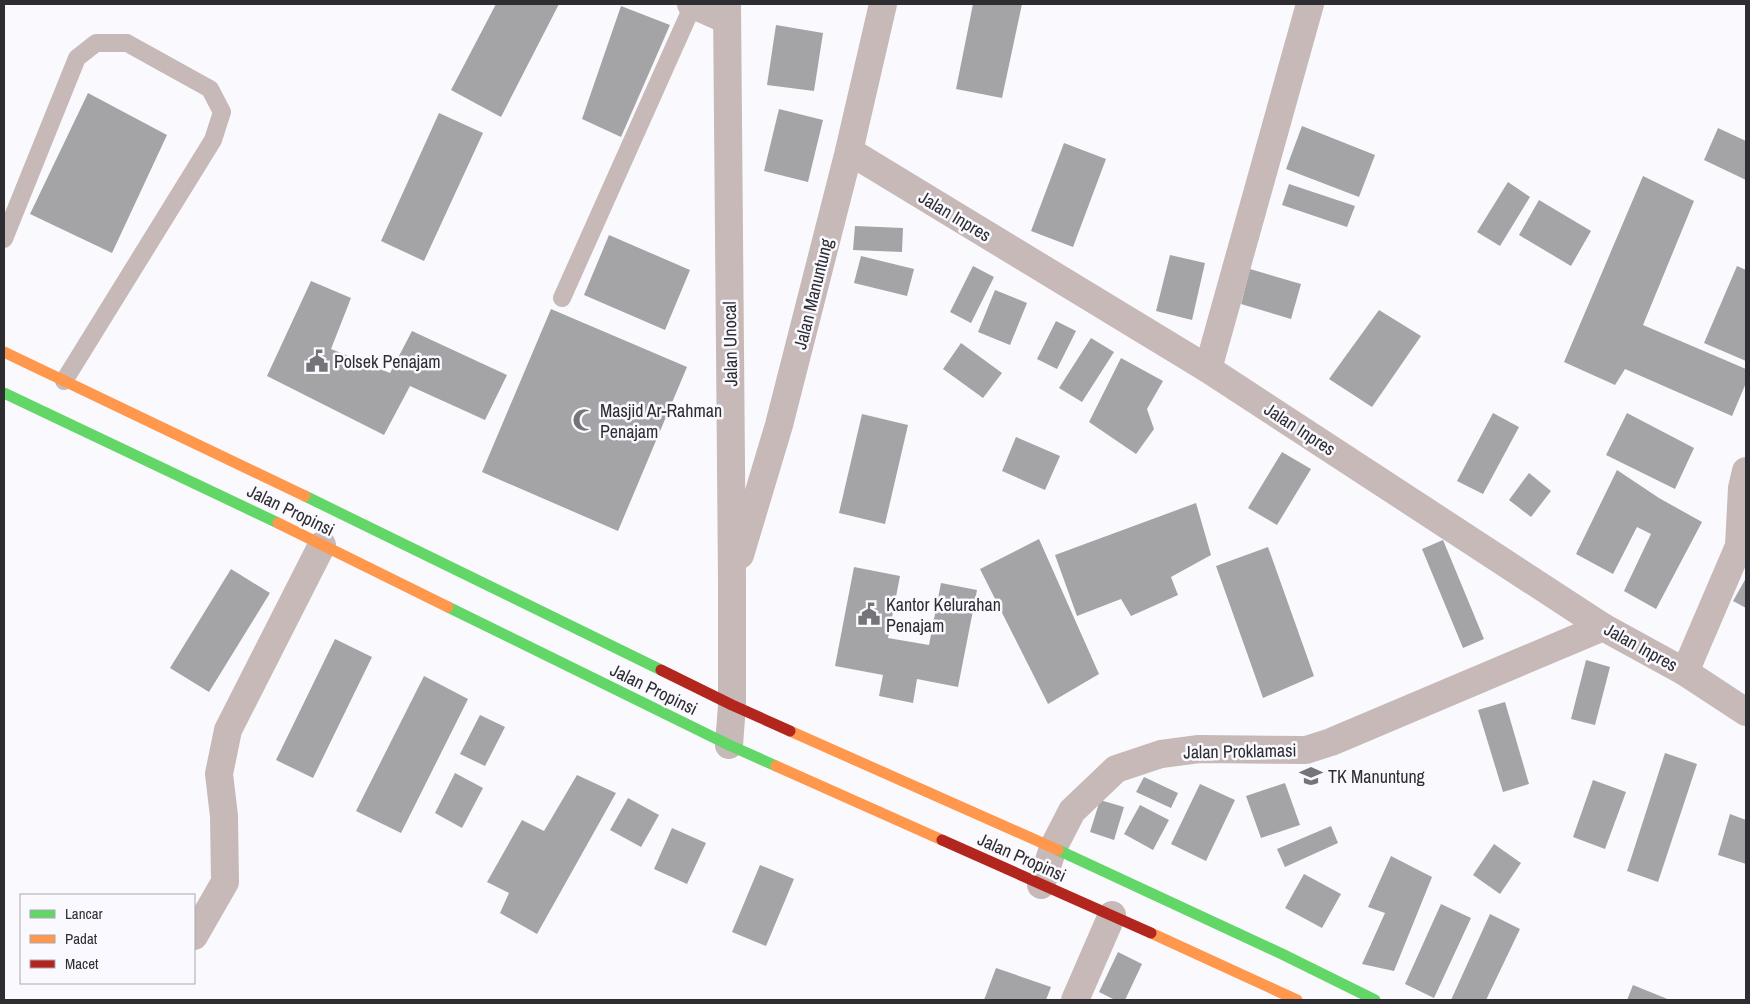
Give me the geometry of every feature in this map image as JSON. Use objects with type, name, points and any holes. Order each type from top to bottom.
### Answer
[{"type":"highway","points":[[4,352],[250,474],[732,705],[1054,848],[1282,954],[1375,1000]]},
{"type":"highway","name":"Jalan Propinsi","points":[[4,393],[236,498],[322,545],[729,745],[1112,915],[1296,1000]]},
{"type":"street","points":[[692,4],[727,12]]},
{"type":"street","name":"Jalan Manuntung","points":[[732,581],[779,425],[849,151],[883,4]]},
{"type":"street","points":[[1208,369],[1310,4]]},
{"type":"street","name":"Jalan Unocal","points":[[727,12],[732,581],[732,705],[729,745]]},
{"type":"street","name":"Jalan Inpres","points":[[849,151],[1208,369],[1604,627],[1685,672],[1746,712]]},
{"type":"street","points":[[1685,672],[1739,546],[1742,488],[1746,471]]},
{"type":"street","points":[[195,934],[225,882],[224,816],[219,774],[228,730],[322,545]]},
{"type":"street","name":"Jalan Proklamasi","points":[[1041,885],[1054,848],[1072,811],[1116,769],[1161,754],[1199,749],[1306,750],[1340,738],[1604,627]]},
{"type":"street","points":[[1075,1000],[1112,915]]},
{"type":"lane","points":[[562,298],[692,4]]},
{"type":"lane","points":[[4,239],[78,58],[96,43],[127,43],[210,89],[222,112],[213,140],[64,381]]},
{"type":"building","points":[[496,4],[559,4],[501,117],[451,90]]},
{"type":"building","points":[[973,4],[1022,4],[1002,98],[956,89]]},
{"type":"building","points":[[621,6],[670,25],[621,137],[582,119]]},
{"type":"building","points":[[776,25],[823,33],[814,91],[767,85]]},
{"type":"building","points":[[88,93],[167,135],[112,253],[30,214]]},
{"type":"building","points":[[779,109],[823,120],[808,182],[764,171]]},
{"type":"building","points":[[439,113],[483,133],[424,261],[381,241]]},
{"type":"building","points":[[1302,126],[1375,155],[1359,197],[1286,169]]},
{"type":"building","points":[[1718,128],[1746,141],[1746,180],[1704,160]]},
{"type":"building","points":[[1064,143],[1106,159],[1073,247],[1031,231]]},
{"type":"building","points":[[1643,176],[1694,201],[1643,325],[1746,369],[1746,383],[1732,416],[1625,369],[1615,385],[1564,362]]},
{"type":"building","points":[[1508,182],[1530,197],[1500,246],[1477,232]]},
{"type":"building","points":[[1289,184],[1355,206],[1347,227],[1282,205]]},
{"type":"building","points":[[1539,200],[1591,231],[1571,266],[1519,235]]},
{"type":"building","points":[[855,226],[903,228],[902,252],[853,250]]},
{"type":"building","points":[[609,235],[690,270],[665,330],[584,295]]},
{"type":"building","points":[[1170,255],[1205,263],[1192,320],[1156,311]]},
{"type":"building","points":[[861,256],[914,269],[907,296],[854,283]]},
{"type":"building","points":[[973,266],[994,277],[971,323],[950,312]]},
{"type":"building","points":[[1737,266],[1746,270],[1746,361],[1704,343]]},
{"type":"building","points":[[1250,269],[1301,284],[1291,319],[1241,304]]},
{"type":"building","name":"Polsek Penajam","points":[[311,281],[351,298],[331,349],[390,373],[412,331],[507,375],[485,420],[410,386],[384,435],[267,376]]},
{"type":"building","points":[[995,290],[1027,303],[1010,345],[978,332]]},
{"type":"building","name":"Masjid Ar-Rahman Penajam","points":[[551,309],[687,367],[618,531],[482,472]]},
{"type":"building","points":[[1379,310],[1421,336],[1372,407],[1329,379]]},
{"type":"building","points":[[1056,321],[1076,331],[1057,369],[1037,359]]},
{"type":"building","points":[[1091,338],[1114,352],[1082,402],[1059,388]]},
{"type":"building","points":[[961,343],[1002,373],[983,398],[943,369]]},
{"type":"building","points":[[1121,358],[1163,381],[1147,409],[1154,429],[1136,454],[1089,422]]},
{"type":"building","points":[[1493,413],[1519,427],[1483,494],[1457,481]]},
{"type":"building","points":[[1627,413],[1694,448],[1675,489],[1606,455]]},
{"type":"building","points":[[862,414],[908,425],[885,524],[839,513]]},
{"type":"building","points":[[1016,437],[1060,456],[1045,490],[1002,471]]},
{"type":"building","points":[[1282,452],[1311,469],[1277,525],[1248,508]]},
{"type":"building","points":[[1617,470],[1659,498],[1702,522],[1656,609],[1624,591],[1651,534],[1637,527],[1613,574],[1576,554]]},
{"type":"building","points":[[1529,473],[1551,491],[1531,517],[1509,500]]},
{"type":"building","points":[[1196,503],[1211,555],[1171,577],[1178,595],[1131,616],[1121,599],[1077,616],[1055,555]]},
{"type":"building","points":[[1039,539],[1099,674],[1048,704],[980,569]]},
{"type":"building","points":[[1443,540],[1484,639],[1463,648],[1422,549]]},
{"type":"building","points":[[1268,547],[1314,676],[1263,698],[1216,566]]},
{"type":"building","name":"Kantor Kelurahan Penajam","points":[[854,567],[900,576],[888,638],[929,645],[941,583],[977,590],[958,687],[917,679],[913,703],[879,696],[883,675],[835,666]]},
{"type":"building","points":[[231,569],[270,593],[209,692],[170,668]]},
{"type":"building","points":[[1746,578],[1746,608],[1733,601]]},
{"type":"building","points":[[335,639],[372,657],[313,778],[276,760]]},
{"type":"building","points":[[1586,660],[1610,667],[1595,725],[1571,719]]},
{"type":"building","points":[[424,676],[468,699],[401,833],[356,811]]},
{"type":"building","points":[[1505,702],[1529,784],[1503,792],[1478,710]]},
{"type":"building","points":[[480,715],[505,727],[485,766],[460,754]]},
{"type":"building","points":[[1665,753],[1697,764],[1658,882],[1627,871]]},
{"type":"building","points":[[455,773],[483,788],[462,828],[435,813]]},
{"type":"building","points":[[577,775],[616,793],[537,934],[500,913],[509,893],[487,882],[522,820],[544,831]]},
{"type":"building","points":[[1144,777],[1178,793],[1171,808],[1136,792]]},
{"type":"building","points":[[1593,780],[1626,792],[1605,849],[1573,837]]},
{"type":"building","points":[[1285,783],[1300,825],[1261,838],[1246,796]]},
{"type":"building","points":[[1200,784],[1235,800],[1206,861],[1171,844]]},
{"type":"building","points":[[628,798],[659,815],[641,847],[610,830]]},
{"type":"building","points":[[1100,800],[1124,807],[1114,840],[1090,832]]},
{"type":"building","points":[[1140,805],[1169,820],[1153,850],[1124,834]]},
{"type":"building","points":[[1730,814],[1746,820],[1746,864],[1718,855]]},
{"type":"building","points":[[1331,826],[1338,843],[1285,867],[1277,849]]},
{"type":"building","points":[[672,828],[706,843],[687,884],[654,869]]},
{"type":"building","points":[[1494,844],[1521,863],[1500,894],[1473,875]]},
{"type":"building","points":[[1391,856],[1432,877],[1394,971],[1362,964],[1385,913],[1368,907]]},
{"type":"building","points":[[760,865],[794,879],[766,946],[732,932]]},
{"type":"building","points":[[1304,874],[1341,894],[1322,928],[1285,908]]},
{"type":"building","points":[[1441,904],[1471,918],[1434,998],[1405,984]]},
{"type":"building","points":[[1490,914],[1520,929],[1486,1000],[1451,1000]]},
{"type":"building","points":[[1118,952],[1142,964],[1125,1000],[1115,1000],[1099,992]]},
{"type":"building","points":[[996,968],[1051,987],[1046,1000],[984,1000]]},
{"type":"building","points":[[1633,985],[1670,1000],[1627,1000]]},
{"type":"traffic: fast","points":[[4,393],[278,523]]},
{"type":"traffic: fast","points":[[305,496],[661,670]]},
{"type":"traffic: fast","points":[[448,607],[729,745],[776,766]]},
{"type":"traffic: fast","points":[[1058,850],[1282,954],[1375,1000]]},
{"type":"traffic: slow","points":[[4,352],[305,496]]},
{"type":"traffic: slow","points":[[278,523],[448,607]]},
{"type":"traffic: slow","points":[[790,731],[1058,850]]},
{"type":"traffic: slow","points":[[776,766],[942,840]]},
{"type":"traffic: slow","points":[[1151,933],[1297,1000]]},
{"type":"traffic: jam","points":[[661,670],[790,731]]},
{"type":"traffic: jam","points":[[942,840],[1151,933]]},
{"type":"place","name":"Polsek Penajam","points":[[317,361]]},
{"type":"place","name":"Masjid Ar-Rahman Penajam","points":[[584,420]]},
{"type":"place","name":"Kantor Kelurahan Penajam","points":[[869,614]]},
{"type":"place","name":"TK Manuntung","points":[[1311,776]]}]
